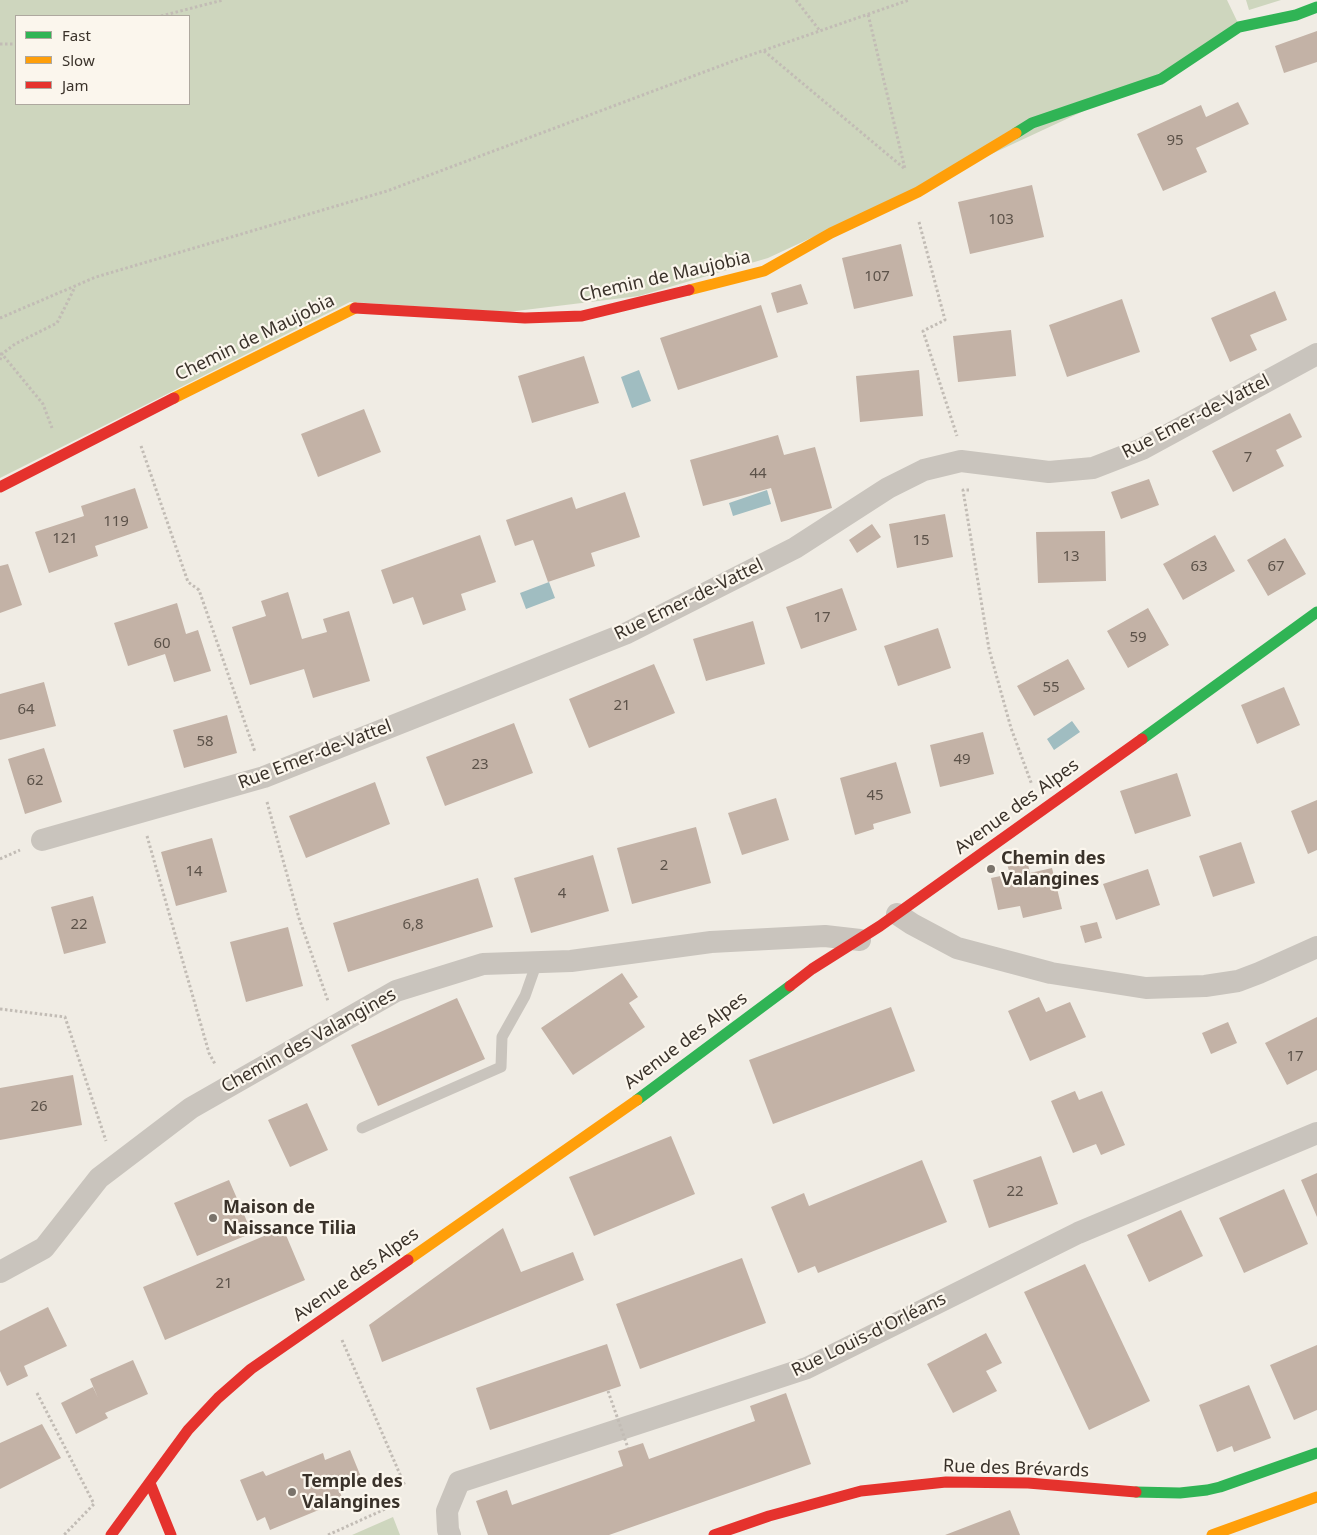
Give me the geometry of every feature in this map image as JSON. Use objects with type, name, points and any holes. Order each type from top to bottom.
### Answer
[{"type":"main road","name":"Chemin de Maujobia","points":[[0,487],[131,419],[356,307],[432,314],[525,318],[582,316],[764,271],[832,233],[918,192],[1032,123],[1160,79],[1239,27],[1296,15],[1317,7]]},
{"type":"main road","name":"Avenue des Alpes","points":[[111,1535],[188,1430],[218,1398],[251,1369],[649,1092],[812,969],[860,940],[897,914],[1317,612]]},
{"type":"main road","name":"Rue des Brévards","points":[[714,1535],[730,1532],[769,1516],[861,1491],[946,1482],[1028,1483],[1139,1492],[1180,1493],[1207,1490],[1261,1474],[1317,1453]]},
{"type":"main road","points":[[150,1483],[171,1535]]},
{"type":"main road","points":[[1212,1535],[1317,1497]]},
{"type":"street","name":"Rue Emer-de-Vattel","points":[[42,840],[264,777],[627,633],[795,548],[888,488],[924,470],[961,461],[1048,472],[1093,468],[1142,449],[1317,354]]},
{"type":"street","points":[[897,914],[957,948],[1051,973],[1146,988],[1205,986],[1238,981],[1317,947]]},
{"type":"street","name":"Chemin des Valangines","points":[[0,1272],[44,1248],[99,1178],[191,1108],[396,991],[483,964],[571,961],[711,942],[825,936],[860,940]]},
{"type":"street","name":"Rue Louis-d'Orléans","points":[[450,1535],[447,1511],[459,1482],[807,1368],[1078,1233],[1317,1133]]},
{"type":"lane","points":[[362,1128],[501,1067],[502,1038],[525,996],[537,962]]},
{"type":"path","points":[[165,15],[223,0]]},
{"type":"path","points":[[796,0],[820,31]]},
{"type":"path","points":[[0,318],[105,274],[387,191],[763,51],[910,0]]},
{"type":"path","points":[[763,51],[905,169],[868,14]]},
{"type":"path","points":[[0,44],[15,44]]},
{"type":"path","points":[[919,221],[945,320],[923,332],[957,432],[961,461]]},
{"type":"path","points":[[0,360],[1,354],[16,344],[56,323],[75,286]]},
{"type":"path","points":[[1,354],[43,404],[53,430]]},
{"type":"path","points":[[131,419],[188,582],[199,590],[264,777],[267,804],[299,918],[337,1025]]},
{"type":"path","points":[[971,490],[963,490],[989,649],[1011,728],[1042,811]]},
{"type":"path","points":[[140,812],[209,1053]]},
{"type":"path","points":[[0,1009],[65,1017],[107,1142]]},
{"type":"path","points":[[339,1332],[405,1486]]},
{"type":"path","points":[[608,1391],[628,1448]]},
{"type":"path","points":[[37,1393],[94,1504],[64,1535]]},
{"type":"path","points":[[328,1535],[394,1505]]},
{"type":"green space","points":[[0,0],[1227,0],[1238,23],[1159,76],[768,258],[639,296],[508,312],[350,302],[0,478]]},
{"type":"green space","points":[[1246,0],[1281,0],[1249,10]]},
{"type":"green space","points":[[393,1517],[400,1535],[352,1535]]},
{"type":"water","points":[[639,370],[651,401],[632,408],[621,377]]},
{"type":"water","points":[[767,490],[771,504],[733,516],[729,503]]},
{"type":"water","points":[[549,582],[555,598],[526,609],[520,593]]},
{"type":"water","points":[[1072,721],[1080,732],[1054,750],[1047,739]]},
{"type":"building","points":[[1317,31],[1317,62],[1284,73],[1275,46]]},
{"type":"building","points":[[1238,102],[1249,124],[1196,148],[1207,172],[1163,191],[1137,134],[1201,105],[1206,117]]},
{"type":"building","points":[[1032,185],[1044,237],[970,254],[958,202]]},
{"type":"building","points":[[901,244],[913,296],[854,309],[842,258]]},
{"type":"building","points":[[801,284],[808,304],[777,313],[771,293]]},
{"type":"building","points":[[1275,291],[1287,320],[1250,335],[1257,350],[1230,362],[1211,318]]},
{"type":"building","points":[[1122,299],[1140,352],[1067,377],[1049,325]]},
{"type":"building","points":[[761,305],[778,357],[678,390],[660,338]]},
{"type":"building","points":[[1011,330],[1016,376],[958,382],[953,336]]},
{"type":"building","points":[[584,356],[599,403],[532,423],[518,376]]},
{"type":"building","points":[[919,370],[923,416],[860,422],[856,376]]},
{"type":"building","points":[[364,409],[381,452],[318,477],[301,434]]},
{"type":"building","points":[[1290,413],[1302,437],[1276,450],[1284,466],[1233,492],[1212,451]]},
{"type":"building","points":[[778,435],[784,455],[815,447],[832,508],[781,522],[771,488],[703,506],[690,460]]},
{"type":"building","points":[[1149,479],[1159,505],[1121,519],[1111,492]]},
{"type":"building","points":[[135,488],[148,528],[95,546],[98,556],[49,573],[35,532],[84,516],[81,506]]},
{"type":"building","points":[[625,492],[640,537],[591,553],[595,566],[548,582],[533,540],[515,546],[506,520],[572,497],[576,509]]},
{"type":"building","points":[[945,514],[953,557],[897,568],[889,524]]},
{"type":"building","points":[[872,524],[881,537],[857,553],[849,540]]},
{"type":"building","points":[[1105,531],[1106,581],[1038,583],[1036,532]]},
{"type":"building","points":[[480,535],[496,582],[461,594],[466,610],[423,625],[413,597],[393,604],[381,570]]},
{"type":"building","points":[[1215,535],[1235,571],[1183,600],[1163,564]]},
{"type":"building","points":[[1285,538],[1306,574],[1268,596],[1247,560]]},
{"type":"building","points":[[8,564],[22,605],[0,613],[0,566]]},
{"type":"building","points":[[842,588],[857,630],[801,649],[786,607]]},
{"type":"building","points":[[288,592],[302,639],[327,632],[323,619],[349,611],[370,681],[313,698],[304,669],[250,685],[232,627],[266,616],[261,601]]},
{"type":"building","points":[[177,603],[186,634],[198,630],[211,671],[174,682],[165,654],[128,666],[114,623]]},
{"type":"building","points":[[1148,608],[1169,645],[1128,668],[1107,631]]},
{"type":"building","points":[[753,621],[765,664],[706,681],[693,639]]},
{"type":"building","points":[[938,628],[951,668],[898,686],[884,646]]},
{"type":"building","points":[[1068,659],[1085,689],[1034,716],[1017,686]]},
{"type":"building","points":[[654,664],[675,713],[589,748],[569,699]]},
{"type":"building","points":[[44,682],[56,726],[0,740],[0,694]]},
{"type":"building","points":[[1284,687],[1300,725],[1257,744],[1241,705]]},
{"type":"building","points":[[227,715],[237,753],[184,768],[173,730]]},
{"type":"building","points":[[514,723],[533,773],[445,806],[426,757]]},
{"type":"building","points":[[983,732],[994,774],[940,787],[930,745]]},
{"type":"building","points":[[44,748],[62,802],[25,814],[8,759]]},
{"type":"building","points":[[896,762],[911,813],[873,824],[874,829],[855,835],[840,778]]},
{"type":"building","points":[[1177,773],[1191,816],[1135,834],[1120,791]]},
{"type":"building","points":[[375,782],[390,824],[306,858],[289,816]]},
{"type":"building","points":[[776,798],[789,840],[742,855],[728,813]]},
{"type":"building","points":[[1317,800],[1317,850],[1308,854],[1291,811]]},
{"type":"building","points":[[696,827],[711,883],[632,904],[617,848]]},
{"type":"building","points":[[212,838],[227,892],[176,906],[161,852]]},
{"type":"building","points":[[1241,842],[1255,883],[1213,897],[1199,856]]},
{"type":"building","points":[[593,855],[609,911],[531,933],[514,878]]},
{"type":"building","points":[[1027,860],[1030,873],[1052,868],[1062,909],[1023,918],[1020,906],[998,910],[991,878],[1010,874],[1007,864]]},
{"type":"building","points":[[1148,869],[1160,905],[1116,920],[1103,884]]},
{"type":"building","points":[[478,878],[493,927],[348,972],[333,923]]},
{"type":"building","points":[[93,896],[106,943],[64,954],[51,907]]},
{"type":"building","points":[[1097,922],[1102,938],[1085,943],[1080,926]]},
{"type":"building","points":[[288,927],[303,986],[246,1002],[230,942]]},
{"type":"building","points":[[622,973],[638,997],[629,1003],[645,1027],[573,1075],[541,1028]]},
{"type":"building","points":[[1039,997],[1046,1012],[1070,1002],[1086,1037],[1030,1061],[1008,1011]]},
{"type":"building","points":[[457,998],[485,1059],[378,1106],[351,1045]]},
{"type":"building","points":[[891,1007],[915,1071],[773,1124],[749,1060]]},
{"type":"building","points":[[1317,1017],[1317,1070],[1287,1085],[1265,1043]]},
{"type":"building","points":[[1228,1022],[1237,1043],[1211,1054],[1202,1033]]},
{"type":"building","points":[[73,1075],[82,1125],[0,1140],[0,1088]]},
{"type":"building","points":[[1075,1091],[1079,1100],[1102,1091],[1125,1145],[1101,1155],[1096,1144],[1073,1153],[1051,1101]]},
{"type":"building","points":[[307,1103],[328,1150],[290,1167],[268,1120]]},
{"type":"building","points":[[671,1136],[695,1194],[594,1236],[569,1177]]},
{"type":"building","points":[[1041,1156],[1058,1204],[989,1228],[973,1180]]},
{"type":"building","points":[[922,1160],[947,1222],[818,1273],[815,1266],[798,1273],[771,1207],[804,1193],[809,1206]]},
{"type":"building","points":[[1317,1173],[1317,1217],[1301,1180]]},
{"type":"building","name":"Maison de Naissance Tilia","points":[[229,1180],[252,1233],[197,1256],[174,1203]]},
{"type":"building","points":[[1284,1189],[1308,1244],[1244,1273],[1219,1218]]},
{"type":"building","points":[[1181,1210],[1203,1256],[1149,1282],[1127,1235]]},
{"type":"building","points":[[283,1228],[305,1280],[165,1340],[143,1287]]},
{"type":"building","points":[[503,1228],[521,1272],[573,1252],[584,1280],[382,1362],[369,1325]]},
{"type":"building","points":[[742,1258],[766,1323],[640,1369],[616,1304]]},
{"type":"building","points":[[1085,1264],[1150,1401],[1089,1430],[1024,1292]]},
{"type":"building","points":[[48,1307],[67,1346],[24,1366],[28,1376],[7,1386],[0,1371],[0,1331]]},
{"type":"building","points":[[986,1333],[1002,1363],[986,1371],[997,1391],[953,1413],[927,1364]]},
{"type":"building","points":[[607,1344],[621,1386],[490,1430],[476,1388]]},
{"type":"building","points":[[1317,1345],[1317,1410],[1294,1420],[1270,1365]]},
{"type":"building","points":[[133,1360],[148,1394],[105,1413],[108,1418],[76,1434],[61,1403],[93,1387],[98,1398],[90,1379]]},
{"type":"building","points":[[1249,1385],[1271,1438],[1234,1452],[1232,1446],[1217,1452],[1199,1405]]},
{"type":"building","points":[[786,1393],[811,1464],[609,1535],[488,1535],[476,1501],[507,1490],[512,1505],[623,1466],[618,1451],[643,1443],[649,1459],[755,1421],[750,1406]]},
{"type":"building","points":[[42,1424],[61,1458],[0,1489],[0,1443]]},
{"type":"building","name":"Temple des Valangines","points":[[350,1450],[361,1477],[338,1487],[343,1500],[270,1530],[265,1517],[257,1521],[240,1480],[263,1471],[266,1476],[323,1453],[325,1460]]},
{"type":"building","points":[[1010,1510],[1020,1535],[945,1535]]},
{"type":"traffic: fast","points":[[1016,133],[1032,123],[1161,79],[1239,27],[1296,15],[1317,7]]},
{"type":"traffic: fast","points":[[1142,739],[1317,612]]},
{"type":"traffic: fast","points":[[637,1100],[790,986]]},
{"type":"traffic: fast","points":[[1136,1492],[1180,1493],[1207,1490],[1317,1453]]},
{"type":"traffic: slow","points":[[689,290],[764,271],[831,233],[918,192],[1016,133]]},
{"type":"traffic: slow","points":[[174,398],[355,308]]},
{"type":"traffic: slow","points":[[408,1260],[637,1100]]},
{"type":"traffic: slow","points":[[1212,1535],[1317,1497]]},
{"type":"traffic: jam","points":[[355,308],[525,318],[582,316],[689,290]]},
{"type":"traffic: jam","points":[[0,487],[174,398]]},
{"type":"traffic: jam","points":[[790,986],[812,969],[880,926],[1142,739]]},
{"type":"traffic: jam","points":[[111,1535],[188,1430],[218,1398],[251,1369],[408,1260]]},
{"type":"traffic: jam","points":[[714,1535],[769,1516],[861,1491],[946,1482],[1028,1483],[1136,1492]]},
{"type":"traffic: jam","points":[[150,1483],[171,1535]]},
{"type":"place","name":"Chemin des Valangines","points":[[991,869]]},
{"type":"place","name":"Maison de Naissance Tilia","points":[[213,1218]]},
{"type":"place","name":"Temple des Valangines","points":[[292,1492]]}]
